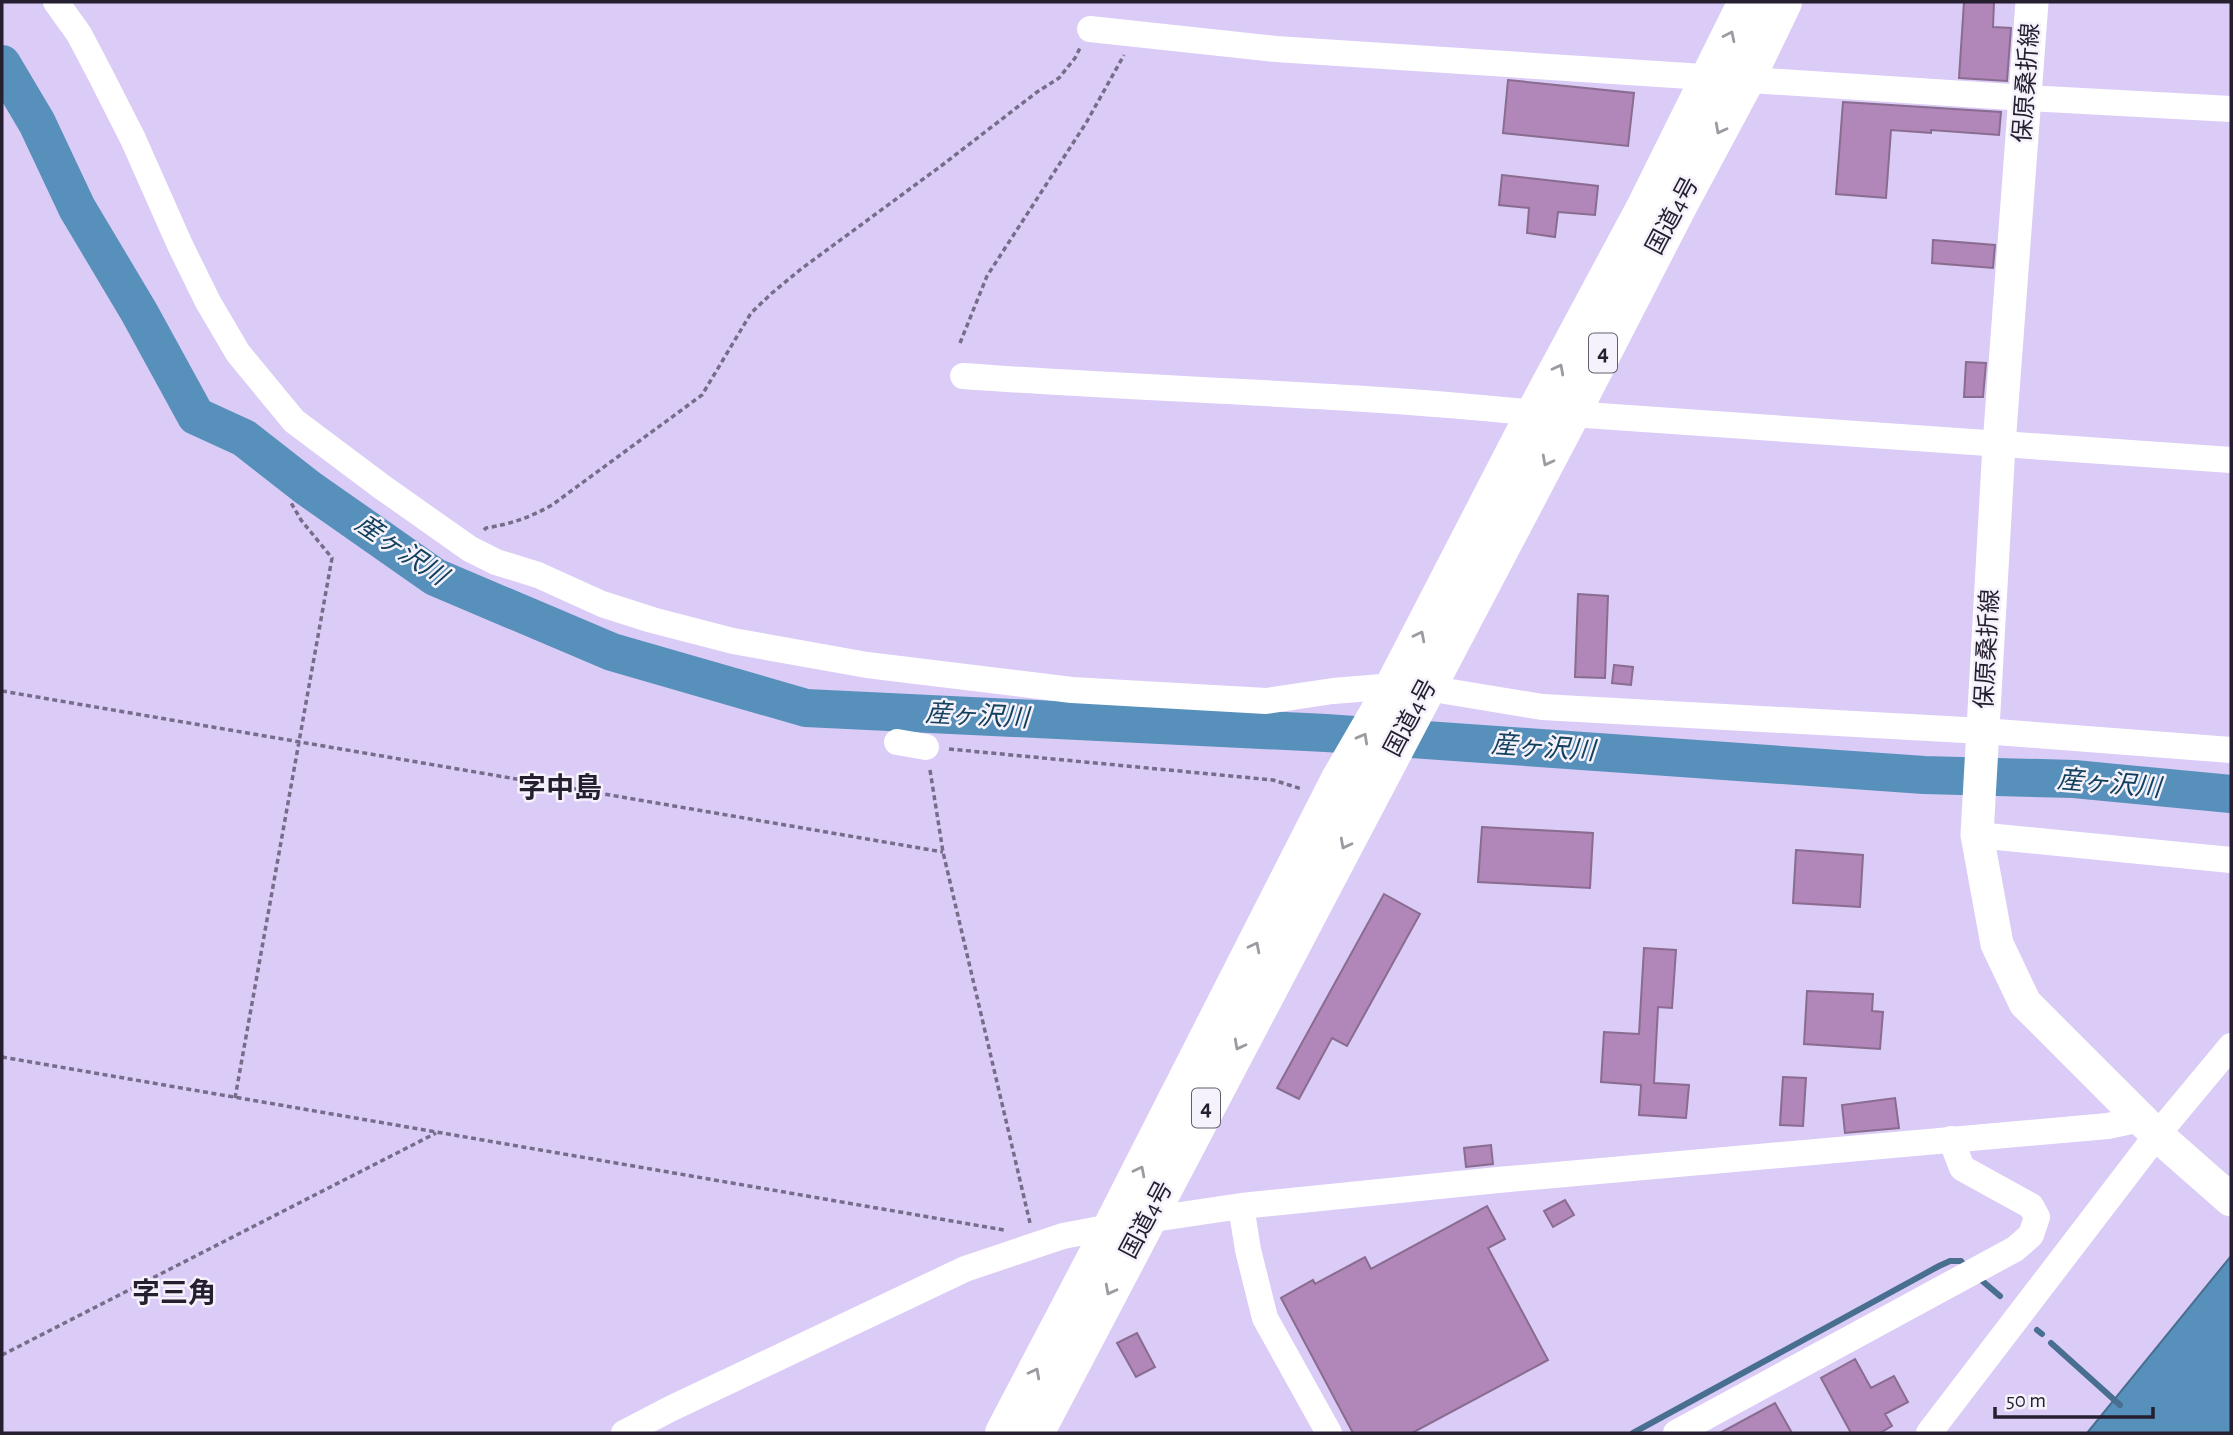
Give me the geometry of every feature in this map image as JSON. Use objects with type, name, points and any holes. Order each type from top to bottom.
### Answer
[{"type":"highway","name":"国道4号","points":[[1004,1433],[1129,1224],[1376,783],[1407,693],[1553,413],[1678,206],[1728,78],[1747,2]]},
{"type":"highway","name":"国道4号","points":[[1728,78],[1783,2]]},
{"type":"highway","name":"国道4号","points":[[1035,1433],[1129,1224],[1335,789],[1407,693]]},
{"type":"main road","name":"保原桑折線","points":[[2032,2],[1999,445],[1977,835],[1997,944],[2025,1003],[2154,1132],[2231,1200]]},
{"type":"street","points":[[59,3],[79,34],[106,86],[133,139],[185,256],[238,353],[294,421],[382,487],[478,538],[496,562],[538,575],[602,604],[652,620],[733,640],[867,666],[1072,690],[1243,701],[1266,701],[1333,691],[1407,693],[1542,707],[2231,750]]},
{"type":"street","points":[[1090,29],[1276,49],[2231,109]]},
{"type":"street","points":[[963,376],[1072,384],[1229,390],[2231,460]]},
{"type":"street","points":[[897,742],[926,747]]},
{"type":"street","points":[[1977,835],[2231,860]]},
{"type":"street","points":[[1929,1433],[2154,1132],[2231,1046]]},
{"type":"street","points":[[624,1433],[965,1269],[1063,1236],[1241,1206],[1498,1180],[2108,1126],[2154,1132]]},
{"type":"street","points":[[1676,1433],[2015,1249],[2031,1235],[2037,1217],[2031,1206],[1962,1168],[1951,1139]]},
{"type":"street","points":[[1241,1206],[1248,1250],[1265,1318],[1329,1433]]},
{"type":"path","points":[[477,523],[478,538],[542,511],[702,395],[751,313],[801,269],[1059,78],[1075,58],[1090,29]]},
{"type":"path","points":[[960,343],[987,276],[1086,123],[1136,34]]},
{"type":"path","points":[[235,1098],[332,558],[301,520],[290,501]]},
{"type":"path","points":[[2,691],[943,852]]},
{"type":"path","points":[[1035,1244],[943,852],[926,747],[1273,780],[1335,789]]},
{"type":"path","points":[[2,1057],[1011,1231],[1035,1244]]},
{"type":"path","points":[[2,1355],[438,1133]]},
{"type":"water","points":[[2231,1256],[2231,1433],[2087,1433]]},
{"type":"building","points":[[1964,2],[1994,2],[1993,27],[2011,28],[2007,81],[1959,78]]},
{"type":"building","points":[[1508,80],[1634,93],[1628,146],[1503,133]]},
{"type":"building","points":[[1843,102],[2001,112],[1999,135],[1891,130],[1886,198],[1836,194]]},
{"type":"building","points":[[1502,175],[1598,186],[1595,215],[1558,212],[1555,237],[1527,233],[1529,208],[1499,205]]},
{"type":"building","points":[[1933,240],[1995,245],[1993,268],[1932,263]]},
{"type":"building","points":[[1966,362],[1986,363],[1983,397],[1964,397]]},
{"type":"building","points":[[1578,594],[1608,596],[1605,678],[1575,677]]},
{"type":"building","points":[[1614,665],[1633,667],[1631,685],[1612,683]]},
{"type":"building","points":[[1482,827],[1593,833],[1590,888],[1478,882]]},
{"type":"building","points":[[1796,850],[1863,855],[1860,907],[1793,903]]},
{"type":"building","points":[[1384,894],[1420,914],[1347,1046],[1332,1038],[1299,1099],[1277,1088]]},
{"type":"building","points":[[1644,948],[1676,950],[1672,1008],[1658,1007],[1654,1083],[1689,1085],[1686,1118],[1639,1115],[1641,1085],[1601,1082],[1604,1032],[1639,1034]]},
{"type":"building","points":[[1807,991],[1873,994],[1872,1011],[1883,1012],[1880,1049],[1804,1044]]},
{"type":"building","points":[[1783,1077],[1806,1078],[1803,1126],[1780,1125]]},
{"type":"building","points":[[1895,1098],[1899,1128],[1845,1133],[1842,1105]]},
{"type":"building","points":[[1491,1145],[1493,1164],[1466,1167],[1464,1148]]},
{"type":"building","points":[[1565,1200],[1574,1215],[1553,1227],[1544,1211]]},
{"type":"building","points":[[1487,1206],[1505,1239],[1488,1248],[1548,1360],[1412,1433],[1353,1433],[1281,1298],[1313,1280],[1315,1284],[1365,1257],[1371,1269]]},
{"type":"building","points":[[1137,1333],[1155,1367],[1136,1377],[1117,1343]]},
{"type":"building","points":[[1855,1359],[1871,1388],[1894,1376],[1908,1402],[1885,1414],[1892,1426],[1880,1433],[1851,1433],[1821,1378]]},
{"type":"building","points":[[1775,1403],[1792,1433],[1720,1433]]},
{"type":"waterway","name":"産ヶ沢川","points":[[2,64],[37,123],[77,208],[139,312],[196,416],[244,438],[308,488],[435,577],[612,652],[806,708],[1326,733],[1924,775],[2074,779],[2231,794]]},
{"type":"waterway","points":[[1633,1433],[1939,1266],[1950,1261],[1961,1261],[1964,1265]]},
{"type":"waterway","points":[[1980,1279],[2000,1296]]},
{"type":"waterway","points":[[2037,1330],[2042,1334]]},
{"type":"waterway","points":[[2051,1343],[2120,1405]]},
{"type":"district","name":"字中島","points":[[560,789]]},
{"type":"district","name":"字三角","points":[[174,1294]]}]
